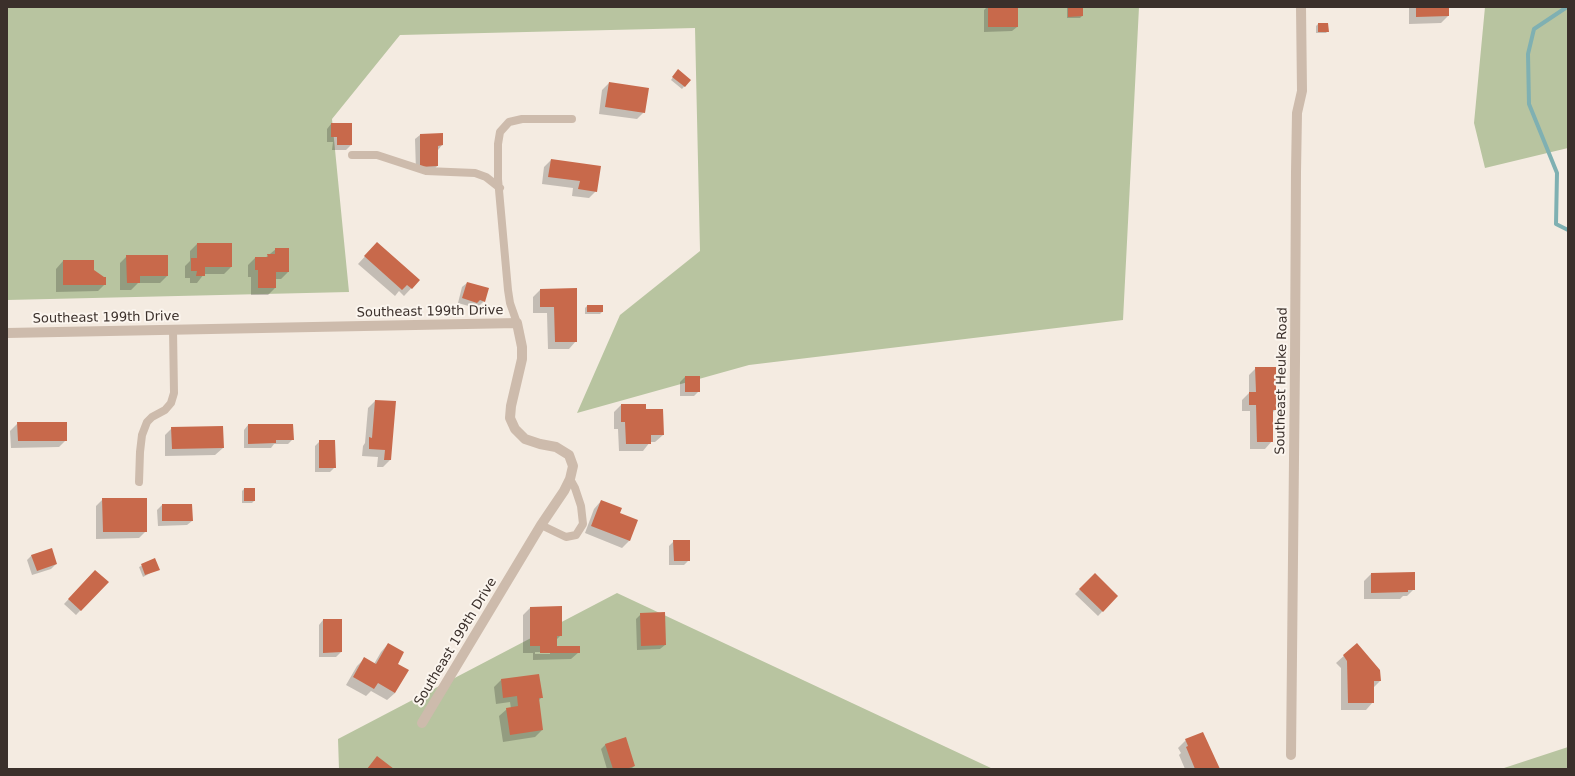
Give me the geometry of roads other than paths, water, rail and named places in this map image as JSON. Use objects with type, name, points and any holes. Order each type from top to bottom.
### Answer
[{"type":"street","name":"Southeast Heuke Road","points":[[1291,755],[1296,361],[1296,172],[1297,114],[1302,91],[1301,7]]},
{"type":"street","name":"Southeast 199th Drive","points":[[7,333],[517,323],[522,347],[522,360],[511,406],[510,418],[515,429],[526,439],[540,444],[556,447],[569,454],[573,466],[570,479],[422,723]]},
{"type":"lane","points":[[517,323],[510,303],[508,290],[500,188],[498,144],[500,132],[509,122],[522,119],[572,119]]},
{"type":"lane","points":[[352,155],[378,156],[426,170],[475,173],[486,177],[500,188]]},
{"type":"lane","points":[[139,482],[142,435],[147,422],[152,417],[165,410],[171,403],[174,393],[173,330]]},
{"type":"lane","points":[[541,525],[566,537],[576,535],[582,524],[582,506],[570,479]]},
{"type":"waterway","points":[[1567,7],[1534,29],[1528,54],[1529,104],[1557,173],[1556,224],[1568,230]]}]
